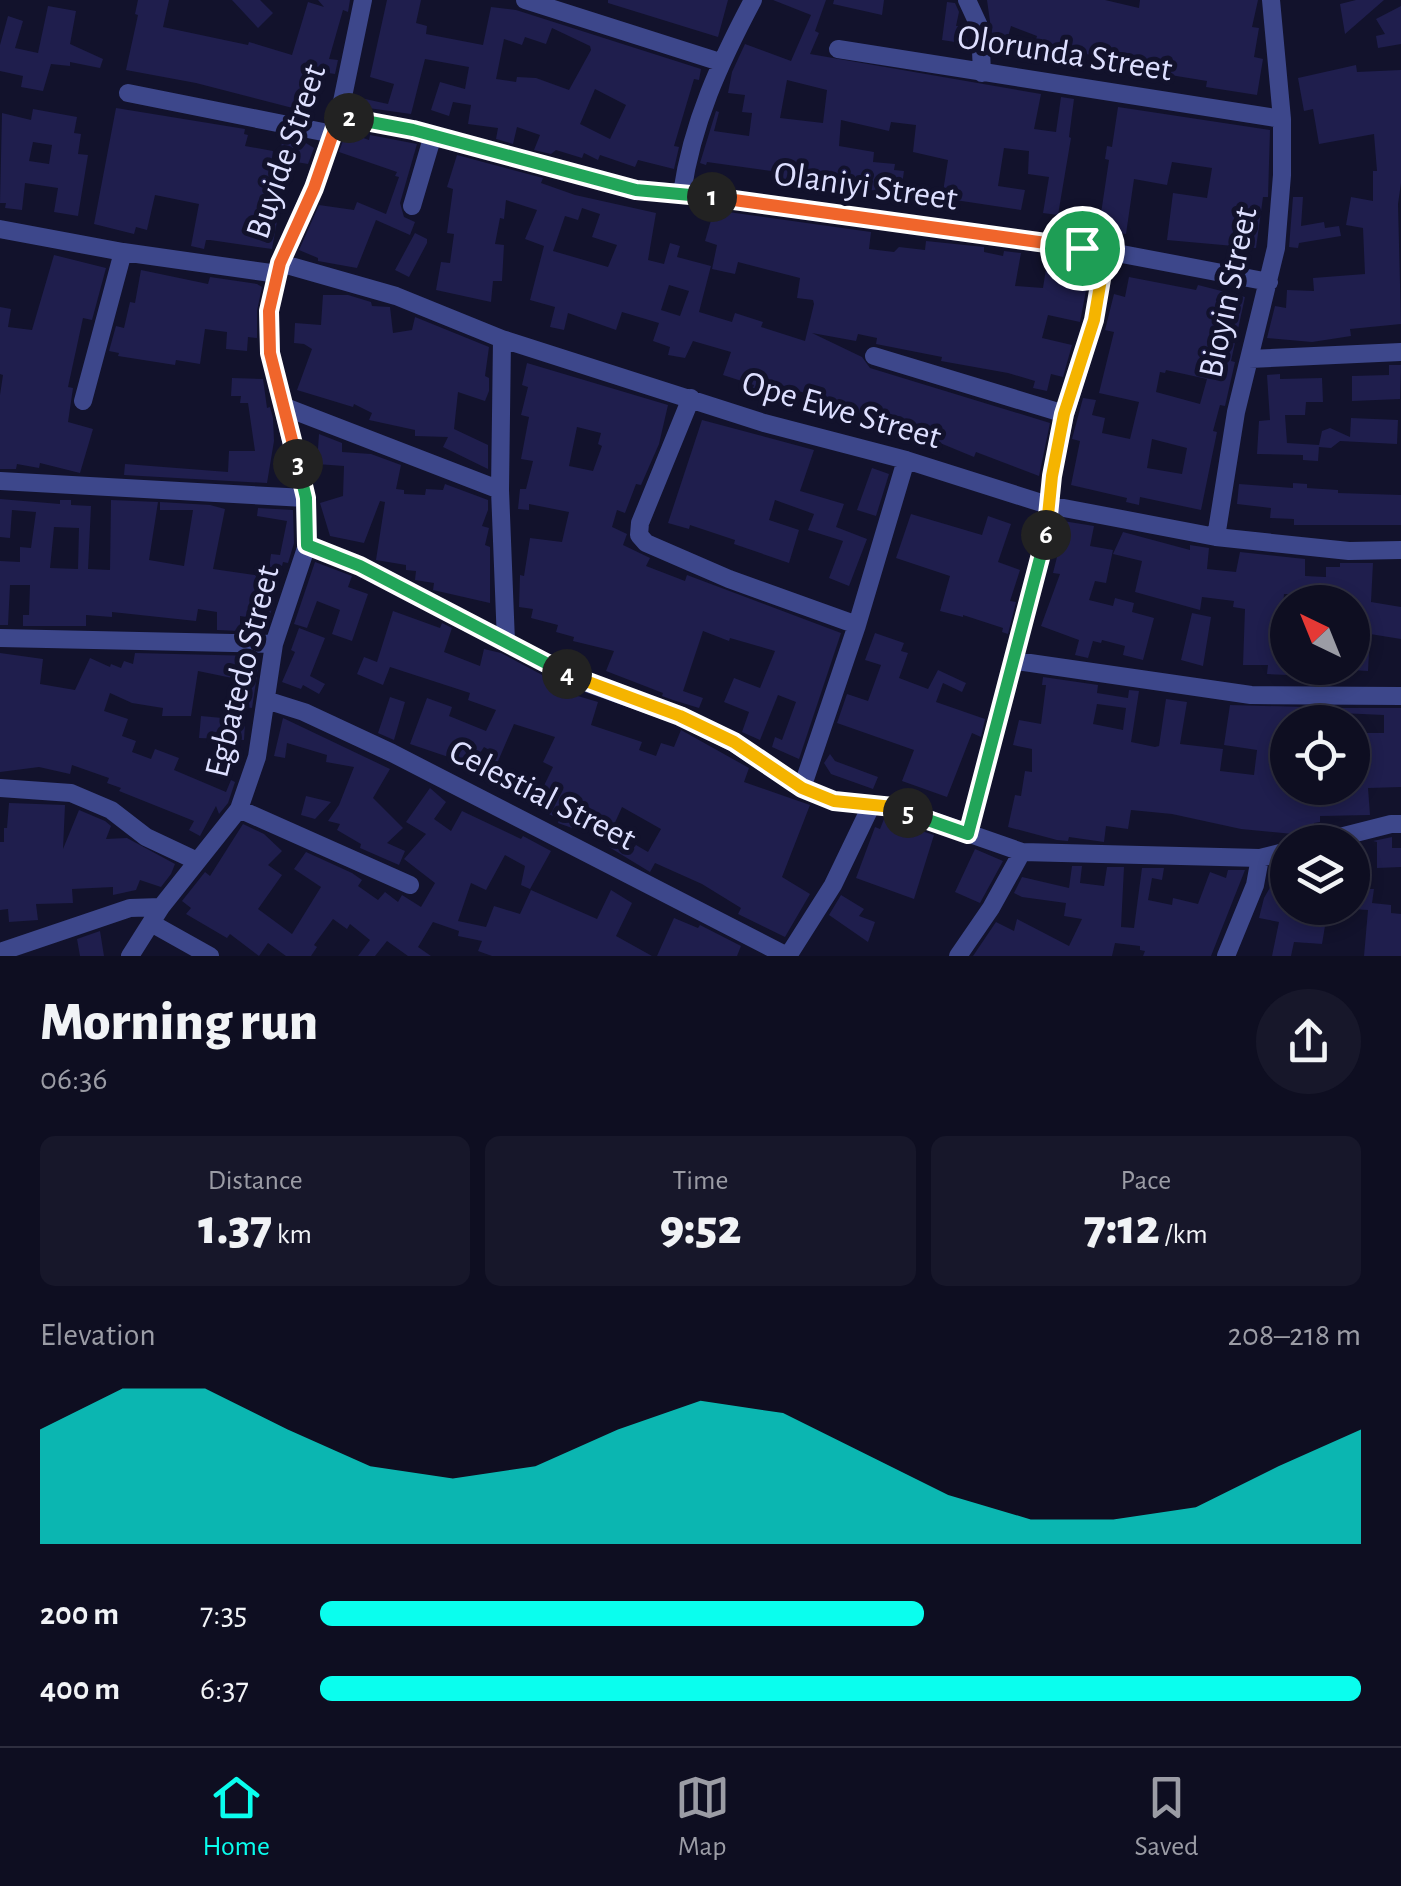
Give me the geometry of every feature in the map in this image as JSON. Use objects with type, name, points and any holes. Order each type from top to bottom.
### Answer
[{"type":"street","name":"Buyide Street","points":[[306,498],[269,336],[269,311],[279,268],[336,125],[362,0]]},
{"type":"street","points":[[525,0],[720,62]]},
{"type":"street","points":[[682,193],[688,154],[720,62],[753,0]]},
{"type":"street","points":[[968,0],[980,28],[982,73]]},
{"type":"street","name":"Bioyin Street","points":[[1216,537],[1236,412],[1269,282],[1282,175],[1282,119],[1271,0]]},
{"type":"street","name":"Olorunda Street","points":[[838,48],[1282,119]]},
{"type":"street","name":"Olaniyi Street","points":[[128,93],[336,125],[433,135],[636,190],[1106,250],[1269,282]]},
{"type":"street","points":[[412,206],[433,135]]},
{"type":"street","name":"Ope Ewe Street","points":[[0,228],[124,252],[279,268],[396,296],[502,339],[764,424],[906,460],[1048,505],[1216,537],[1350,550],[1401,550]]},
{"type":"street","points":[[968,834],[1047,533],[1064,414],[1094,320],[1106,250]]},
{"type":"street","points":[[83,401],[124,252]]},
{"type":"street","points":[[502,339],[500,490],[506,642]]},
{"type":"street","points":[[1249,359],[1401,352]]},
{"type":"street","points":[[874,356],[1064,414]]},
{"type":"street","points":[[692,398],[640,523],[639,535],[646,544],[729,579],[857,624]]},
{"type":"street","points":[[284,406],[500,490]]},
{"type":"street","points":[[802,788],[906,460]]},
{"type":"street","points":[[0,482],[306,498]]},
{"type":"street","name":"Egbatedo Street","points":[[130,956],[156,915],[239,808],[257,758],[274,644],[307,545],[306,498]]},
{"type":"street","points":[[307,545],[360,566],[581,682],[680,716],[734,742],[802,788],[834,801],[893,807],[1022,852],[1270,856]]},
{"type":"street","points":[[0,638],[274,644]]},
{"type":"street","points":[[1016,660],[1252,695],[1401,696]]},
{"type":"street","name":"Celestial Street","points":[[266,700],[304,712],[392,753],[788,956]]},
{"type":"street","points":[[0,788],[71,793],[111,810],[146,836],[197,861]]},
{"type":"street","points":[[788,956],[833,886],[871,806]]},
{"type":"street","points":[[239,808],[410,885]]},
{"type":"street","points":[[1370,829],[1401,824]]},
{"type":"street","points":[[958,956],[1022,852]]},
{"type":"street","points":[[1226,956],[1255,885],[1260,858]]},
{"type":"street","points":[[0,952],[130,908],[156,915],[210,956]]},
{"type":"building","points":[[138,0],[169,0],[163,27],[248,45],[249,42],[292,55],[308,2],[324,7],[318,0],[350,0],[348,12],[343,10],[329,59],[338,60],[335,74],[322,72],[312,113],[196,83],[126,70]]},
{"type":"building","points":[[232,0],[260,0],[273,13],[258,28]]},
{"type":"building","points":[[387,0],[421,0],[416,23],[427,26],[426,34],[483,45],[491,7],[516,10],[701,69],[699,80],[694,79],[674,146],[679,147],[674,169],[638,160],[635,167],[600,155],[598,160],[584,153],[582,158],[556,150],[551,154],[534,150],[540,135],[517,127],[513,144],[496,139],[498,128],[468,124],[471,105],[453,102],[449,116],[431,110],[440,82],[465,89],[469,67],[425,59],[411,114],[354,106],[356,97],[388,104],[394,84],[370,77]],"holes":[[[552,28],[590,46],[569,90],[536,78],[517,77],[516,82],[496,79],[504,39],[522,45],[525,37],[546,44]],[[595,89],[626,105],[610,139],[580,124]]]},
{"type":"building","points":[[608,0],[728,0],[718,37]]},
{"type":"building","points":[[773,0],[826,0],[810,54],[1041,94],[1034,129],[1056,132],[1061,97],[1074,99],[1058,215],[1043,213],[1049,177],[1028,174],[1029,151],[1004,148],[998,186],[1025,190],[1021,210],[942,198],[948,160],[913,152],[916,125],[891,122],[889,131],[841,120],[839,146],[874,152],[873,162],[895,164],[894,170],[904,171],[901,192],[868,190],[790,174],[788,184],[777,182],[779,172],[700,163],[716,111],[719,112],[714,131],[749,136],[752,113],[742,112],[745,95],[728,93],[732,72],[745,44],[791,61],[811,15]],"holes":[[[787,80],[827,90],[823,123],[780,118]]]},
{"type":"building","points":[[834,0],[884,0],[882,15],[833,4]]},
{"type":"building","points":[[987,0],[1105,0],[1139,8],[1140,0],[1258,0],[1252,27],[1259,28],[1254,57],[1263,59],[1257,95],[1206,87],[1207,81],[1152,72],[1107,58],[1076,52],[1074,59],[1056,55],[1057,50],[1035,43],[1037,36],[1011,26],[1006,44],[993,43]]},
{"type":"building","points":[[1384,0],[1345,34],[1340,4]]},
{"type":"building","points":[[947,2],[955,3],[959,12],[956,26],[965,26],[968,44],[942,40]]},
{"type":"building","points":[[48,6],[76,11],[70,44],[103,59],[100,68],[70,62],[70,66],[51,64],[43,91],[21,87],[23,76],[0,71],[0,45],[8,16],[23,21],[15,48],[38,53]]},
{"type":"building","points":[[1401,6],[1401,44],[1378,48],[1376,36],[1385,34],[1376,19]]},
{"type":"building","points":[[1356,65],[1357,72],[1401,70],[1401,324],[1350,329],[1351,336],[1312,342],[1267,338],[1275,306],[1286,308],[1287,290],[1314,291],[1313,278],[1365,274],[1363,228],[1346,225],[1351,197],[1373,201],[1373,171],[1377,171],[1374,134],[1319,144],[1313,109],[1304,111],[1298,78]]},
{"type":"building","points":[[1118,107],[1270,130],[1268,197],[1263,197],[1256,248],[1167,240],[1173,193],[1207,198],[1212,168],[1172,162],[1167,185],[1134,179],[1126,234],[1096,229],[1109,160],[1105,159],[1107,146],[1112,147]]},
{"type":"building","points":[[116,108],[245,129],[245,146],[273,151],[266,196],[281,199],[272,249],[210,240],[206,240],[204,249],[191,246],[199,204],[155,195],[147,230],[136,227],[134,234],[94,224]]},
{"type":"building","points":[[33,109],[77,117],[74,133],[81,134],[78,154],[88,155],[78,216],[54,212],[58,188],[25,183],[22,210],[5,208],[6,203],[0,203],[2,113],[31,120]],"holes":[[[33,142],[52,145],[49,164],[29,161]]]},
{"type":"building","points":[[346,132],[369,140],[370,135],[417,144],[400,203],[404,217],[415,222],[410,235],[376,220],[357,268],[318,261],[299,250],[319,205],[354,210],[357,202],[386,214],[399,177],[395,176],[397,172],[339,152]]},
{"type":"building","points":[[283,137],[301,140],[314,148],[308,164],[279,159]]},
{"type":"building","points":[[457,155],[543,178],[541,183],[575,195],[656,213],[648,260],[664,264],[670,243],[680,246],[677,257],[711,266],[699,312],[732,322],[735,313],[763,322],[761,327],[805,341],[814,304],[813,300],[797,298],[800,278],[738,262],[735,274],[712,269],[717,245],[705,241],[714,210],[871,232],[869,249],[925,250],[926,241],[984,247],[984,252],[1003,256],[1004,251],[1021,253],[1015,286],[1043,288],[1048,256],[1091,264],[1080,322],[1048,315],[1042,338],[1072,345],[1063,377],[1051,374],[1047,391],[1033,388],[1035,381],[1008,373],[876,344],[877,338],[858,334],[856,341],[812,333],[862,357],[870,368],[1050,423],[1039,476],[976,452],[974,457],[940,443],[938,448],[902,433],[905,424],[872,409],[868,416],[851,409],[849,414],[825,400],[781,385],[778,394],[753,388],[754,385],[723,375],[731,352],[693,341],[685,358],[668,355],[670,347],[653,341],[659,323],[622,312],[616,330],[568,313],[564,330],[550,327],[555,307],[530,300],[544,246],[525,239],[537,210],[506,200],[495,244],[504,245],[502,281],[493,281],[491,302],[436,290],[441,262],[450,263],[454,234],[447,233],[453,189],[447,187]],"holes":[[[582,208],[600,214],[592,237],[617,245],[608,267],[553,251],[565,216],[578,220]],[[669,285],[689,291],[680,316],[661,310]]]},
{"type":"building","points":[[1293,197],[1303,197],[1301,226],[1324,222],[1325,228],[1339,226],[1341,236],[1289,247]]},
{"type":"building","points":[[415,233],[427,239],[427,243],[409,277],[395,270]]},
{"type":"building","points":[[54,255],[106,268],[92,320],[83,318],[68,387],[73,388],[68,422],[93,429],[80,473],[40,463],[39,468],[17,464],[16,469],[0,469],[0,307],[11,309],[8,327],[32,330]]},
{"type":"building","points":[[141,270],[208,284],[210,277],[257,284],[262,287],[257,338],[248,337],[247,351],[226,349],[227,332],[205,329],[200,364],[176,360],[175,365],[118,356],[119,353],[109,351],[116,326],[124,328],[130,302],[135,303]]},
{"type":"building","points":[[1129,277],[1196,290],[1198,285],[1245,297],[1225,406],[1220,405],[1213,431],[1217,432],[1201,510],[1140,497],[1139,505],[1126,502],[1127,498],[1071,485],[1080,441],[1072,439],[1083,398],[1096,400],[1092,415],[1105,418],[1102,433],[1130,439],[1139,402],[1099,393],[1114,332],[1105,330],[1114,294],[1125,297]],"holes":[[[1160,372],[1207,379],[1200,404],[1156,392]],[[1152,439],[1187,448],[1182,474],[1147,468]]]},
{"type":"building","points":[[323,295],[348,295],[371,302],[372,306],[390,307],[393,333],[412,330],[415,317],[489,347],[485,376],[489,378],[489,391],[485,401],[458,392],[454,429],[488,445],[488,469],[443,447],[448,437],[415,436],[415,430],[369,420],[372,413],[354,404],[353,407],[297,390],[312,349],[294,343],[295,323],[321,325]]},
{"type":"building","points":[[527,363],[668,405],[659,444],[641,485],[636,484],[625,513],[617,510],[612,527],[627,534],[623,545],[650,558],[646,566],[685,581],[687,575],[841,633],[799,759],[772,747],[775,737],[782,740],[796,702],[778,695],[760,740],[742,732],[749,712],[724,702],[734,678],[760,688],[775,651],[703,631],[683,691],[703,698],[699,708],[606,671],[614,651],[573,641],[574,637],[556,632],[558,625],[531,618],[533,609],[519,607],[520,575],[524,576],[530,538],[562,542],[569,512],[529,504],[529,510],[518,509],[520,489],[526,489],[533,461],[521,459],[529,417],[521,415],[528,387],[522,385]],"holes":[[[577,427],[601,433],[598,444],[602,446],[593,471],[569,466]]]},
{"type":"building","points":[[1389,365],[1401,365],[1400,399],[1352,401],[1352,376],[1389,375]]},
{"type":"building","points":[[1280,374],[1280,379],[1322,378],[1323,402],[1306,402],[1305,415],[1285,415],[1287,443],[1319,445],[1322,431],[1330,428],[1350,437],[1351,418],[1398,420],[1397,444],[1340,441],[1331,448],[1319,447],[1318,461],[1303,460],[1303,455],[1257,454],[1259,421],[1270,420],[1267,375]]},
{"type":"building","points":[[232,378],[263,379],[267,408],[270,407],[273,418],[274,441],[267,483],[124,475],[125,464],[228,472],[229,451],[255,451],[248,403],[240,403],[241,396],[231,396]]},
{"type":"building","points":[[702,420],[814,450],[800,491],[844,504],[836,527],[867,539],[849,586],[829,578],[843,541],[808,530],[814,514],[775,500],[769,520],[799,530],[789,563],[690,525],[689,529],[668,523]]},
{"type":"building","points":[[319,434],[342,443],[342,452],[371,454],[401,465],[396,489],[404,490],[404,494],[425,495],[426,489],[443,490],[445,484],[488,500],[482,526],[489,528],[485,545],[490,547],[490,603],[433,590],[434,583],[415,580],[416,571],[406,570],[406,565],[376,560],[385,502],[380,501],[364,543],[330,536],[320,503],[343,496],[344,466],[317,464]]},
{"type":"building","points":[[872,468],[889,474],[876,516],[857,510]]},
{"type":"building","points":[[1293,483],[1338,493],[1401,495],[1401,525],[1294,525],[1294,519],[1270,518],[1271,508],[1237,504],[1239,484],[1293,488]]},
{"type":"building","points":[[0,499],[60,504],[60,500],[71,500],[71,505],[91,506],[88,569],[110,570],[111,500],[158,502],[149,560],[184,566],[193,510],[160,510],[160,502],[210,505],[225,509],[213,569],[268,577],[271,554],[280,555],[287,521],[257,516],[258,508],[293,510],[294,543],[288,563],[283,562],[269,620],[240,616],[240,631],[217,630],[217,612],[198,609],[196,621],[112,612],[112,617],[86,615],[86,626],[23,626],[23,615],[29,615],[30,585],[10,585],[8,625],[0,625],[0,561],[20,562],[20,547],[31,548],[36,512],[12,510],[10,538],[0,537]],"holes":[[[54,527],[79,528],[78,569],[50,568]]]},
{"type":"building","points":[[911,514],[982,535],[988,516],[1011,524],[998,562],[1020,570],[1010,601],[1016,602],[1008,634],[1002,632],[1003,628],[940,611],[950,576],[896,558]]},
{"type":"building","points":[[1063,521],[1094,526],[1090,546],[1113,550],[1106,583],[1095,581],[1089,600],[1113,606],[1115,598],[1134,603],[1132,612],[1154,618],[1143,660],[1123,655],[1125,646],[1102,640],[1093,641],[1088,658],[1075,655],[1079,640],[1041,626],[1060,574],[1053,573]]},
{"type":"building","points":[[1123,532],[1190,550],[1190,545],[1209,548],[1207,569],[1236,572],[1240,552],[1305,559],[1305,576],[1326,577],[1326,567],[1340,567],[1340,563],[1373,563],[1371,602],[1401,607],[1401,639],[1370,634],[1370,585],[1270,585],[1270,674],[1267,674],[1268,665],[1243,665],[1245,609],[1233,607],[1234,601],[1202,597],[1200,610],[1135,592],[1142,561],[1113,554]]},
{"type":"building","points":[[315,562],[352,576],[348,587],[368,594],[352,641],[332,634],[340,610],[317,601],[307,628],[294,624]]},
{"type":"building","points":[[393,611],[440,628],[442,623],[452,628],[444,652],[480,666],[484,649],[501,653],[561,685],[561,691],[598,702],[591,725],[642,742],[639,750],[656,756],[661,743],[674,747],[681,730],[749,768],[744,782],[810,805],[782,877],[810,894],[785,937],[738,914],[741,908],[702,884],[655,863],[650,872],[609,847],[614,838],[648,852],[661,829],[622,807],[608,838],[574,823],[572,828],[558,823],[559,819],[520,800],[524,791],[538,798],[553,767],[543,762],[555,737],[514,724],[489,782],[479,778],[493,752],[484,747],[472,765],[410,744],[427,698],[452,707],[449,716],[486,731],[496,710],[468,700],[470,693],[390,667],[383,685],[357,674],[364,657],[377,662]]},
{"type":"building","points":[[1192,613],[1211,617],[1203,666],[1181,660]]},
{"type":"building","points":[[299,628],[325,638],[310,676],[325,684],[319,694],[303,685],[301,689],[282,682],[295,652],[291,650]]},
{"type":"building","points":[[875,633],[904,643],[901,651],[908,653],[899,678],[928,689],[938,670],[966,683],[962,692],[943,683],[936,702],[985,719],[981,737],[972,733],[947,797],[902,781],[914,750],[837,723],[847,694],[868,701],[881,665],[865,660]]},
{"type":"building","points":[[0,653],[43,659],[40,684],[75,690],[90,658],[121,668],[124,661],[133,664],[135,653],[260,656],[252,708],[246,707],[244,740],[199,738],[201,716],[233,719],[237,679],[198,671],[191,716],[162,716],[163,708],[132,703],[110,693],[104,711],[128,719],[122,736],[136,741],[132,752],[151,759],[155,749],[179,758],[174,770],[226,792],[231,780],[235,782],[228,803],[219,814],[216,806],[200,836],[189,830],[194,821],[119,791],[121,788],[107,783],[109,778],[72,765],[70,774],[39,767],[0,772]]},
{"type":"building","points":[[1043,677],[1098,685],[1097,693],[1128,698],[1129,690],[1139,691],[1131,742],[1155,747],[1159,746],[1166,699],[1187,702],[1180,744],[1223,749],[1220,771],[1254,775],[1257,750],[1224,745],[1230,705],[1270,706],[1270,805],[1369,805],[1370,815],[1320,816],[1320,822],[1314,825],[1270,825],[1270,832],[1131,810],[1128,829],[1106,826],[1104,842],[1069,837],[1068,841],[1057,840],[1008,827],[1015,795],[1021,796],[1025,771],[1032,772],[1032,749],[1013,745],[1019,720],[1041,724],[1046,685],[1042,685]],"holes":[[[1097,704],[1126,708],[1123,730],[1093,724]]]},
{"type":"building","points":[[390,697],[405,702],[394,740],[378,733]]},
{"type":"building","points":[[1370,708],[1401,708],[1401,787],[1370,788],[1370,733],[1384,733],[1384,715],[1370,714]]},
{"type":"building","points":[[283,718],[390,769],[373,798],[403,828],[387,843],[405,851],[399,865],[360,848],[361,844],[337,830],[340,824],[328,821],[354,767],[326,762],[327,755],[287,743],[285,758],[274,756]]},
{"type":"building","points":[[830,754],[835,761],[878,777],[873,789],[831,774],[824,763]]},
{"type":"building","points":[[430,788],[446,802],[434,819],[451,831],[462,811],[551,851],[530,889],[521,885],[525,866],[505,855],[486,890],[471,883],[458,921],[486,927],[494,906],[520,914],[531,890],[597,919],[611,890],[632,903],[616,936],[652,956],[492,956],[478,951],[482,941],[458,936],[459,931],[433,922],[418,947],[431,956],[408,956],[387,941],[375,956],[358,956],[370,940],[350,924],[347,929],[333,919],[314,945],[317,947],[311,956],[286,956],[268,943],[259,956],[230,934],[227,938],[186,914],[191,908],[182,901],[205,872],[210,876],[243,824],[264,834],[282,851],[268,865],[282,875],[258,909],[292,934],[321,887],[294,869],[306,852],[352,873],[362,880],[358,886],[378,900],[385,892],[398,902],[402,895],[421,907],[435,883],[404,859],[426,834],[406,822]]},
{"type":"building","points":[[306,796],[331,802],[315,819],[301,815]]},
{"type":"building","points":[[9,803],[65,805],[63,849],[79,810],[105,821],[111,826],[106,839],[127,838],[175,864],[171,874],[161,887],[140,880],[136,890],[113,895],[113,887],[72,889],[73,903],[36,904],[38,920],[9,922],[8,909],[0,910],[0,842],[4,842]]},
{"type":"building","points":[[884,819],[934,835],[914,899],[856,878],[875,827],[880,829]]},
{"type":"building","points":[[1392,837],[1392,848],[1401,848],[1401,867],[1377,868],[1377,842],[1373,841]]},
{"type":"building","points":[[975,849],[1003,861],[980,903],[955,892]]},
{"type":"building","points":[[1072,866],[1082,866],[1080,883],[1104,886],[1107,867],[1124,867],[1121,927],[1134,928],[1142,868],[1164,868],[1162,880],[1152,878],[1148,900],[1172,905],[1173,898],[1198,904],[1210,872],[1226,878],[1228,870],[1245,870],[1211,956],[1143,956],[1145,951],[1140,946],[1115,943],[1112,956],[973,956],[996,922],[1014,931],[1017,919],[1069,946],[1082,919],[1064,916],[1066,903],[1014,893],[1022,877],[1069,888]]},
{"type":"building","points":[[1270,888],[1270,920],[1259,918]]},
{"type":"building","points":[[1370,889],[1374,889],[1372,903],[1391,905],[1391,913],[1401,914],[1401,956],[1364,956],[1367,925],[1370,925]]},
{"type":"building","points":[[841,895],[864,909],[859,916],[875,922],[868,942],[829,915]]},
{"type":"building","points":[[674,918],[698,928],[700,925],[741,946],[737,956],[657,956]]},
{"type":"building","points":[[1278,925],[1325,925],[1322,944],[1294,942],[1291,956],[1272,956]]},
{"type":"building","points":[[100,931],[104,956],[80,956],[77,939]]},
{"type":"route","points":[[339,116],[413,130],[636,190],[1082,248],[1106,250],[1094,320],[1064,414],[1052,476],[1047,533],[968,834],[893,807],[834,801],[802,788],[734,742],[680,716],[581,682],[360,566],[307,545],[306,498],[270,353],[269,311],[280,263],[314,188],[339,116]]}]
